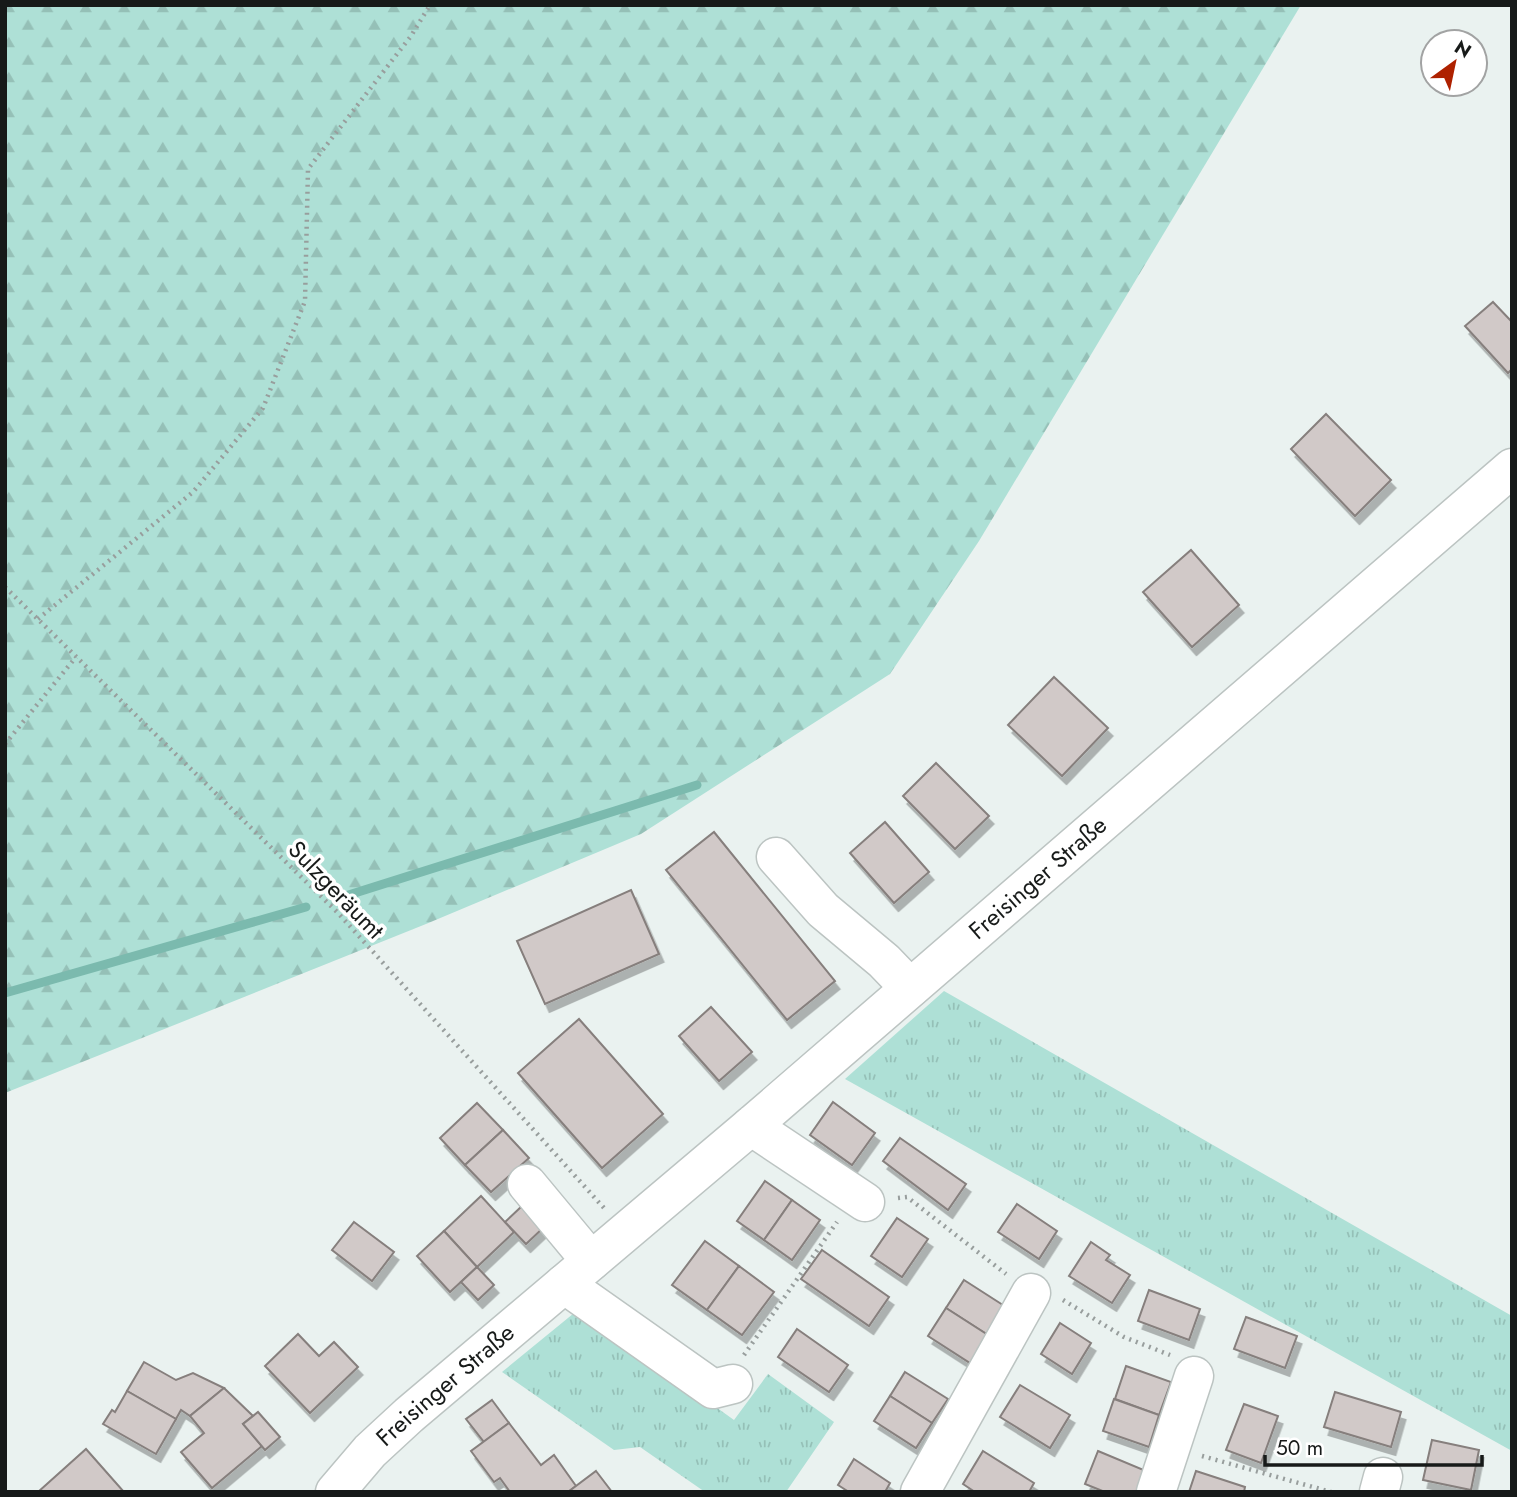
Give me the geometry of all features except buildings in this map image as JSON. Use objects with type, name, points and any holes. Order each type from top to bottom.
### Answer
[{"type":"street","name":"Freisinger Straße","points":[[335,1492],[370,1451],[399,1424],[751,1126],[1512,468]]},
{"type":"street","points":[[776,857],[823,910],[884,961],[910,988]]},
{"type":"street","points":[[751,1126],[860,1199]]},
{"type":"street","points":[[527,1184],[578,1273],[713,1388],[733,1384]]},
{"type":"street","points":[[920,1492],[1031,1293]]},
{"type":"street","points":[[1156,1492],[1194,1376]]},
{"type":"path","points":[[38,619],[193,492],[263,408],[305,301],[308,169],[411,36],[430,5]]},
{"type":"path","name":"Sulzgeräumt","points":[[5,587],[338,914],[626,1232]]},
{"type":"path","points":[[5,744],[76,657]]},
{"type":"path","points":[[733,1384],[746,1350],[860,1199],[907,1197],[1031,1293],[1057,1296],[1124,1337],[1181,1359],[1194,1376]]},
{"type":"path","points":[[1170,1447],[1331,1492]]},
{"type":"green space","points":[[5,5],[1301,5],[979,541],[890,674],[641,834],[426,924],[5,1093]]},
{"type":"green space","points":[[944,991],[1512,1316],[1512,1451],[845,1079]]},
{"type":"green space","points":[[579,1309],[734,1420],[768,1374],[834,1422],[786,1492],[705,1492],[640,1447],[614,1450],[502,1372]]},
{"type":"waterway","points":[[339,898],[697,785]]},
{"type":"waterway","points":[[5,993],[306,907]]}]
